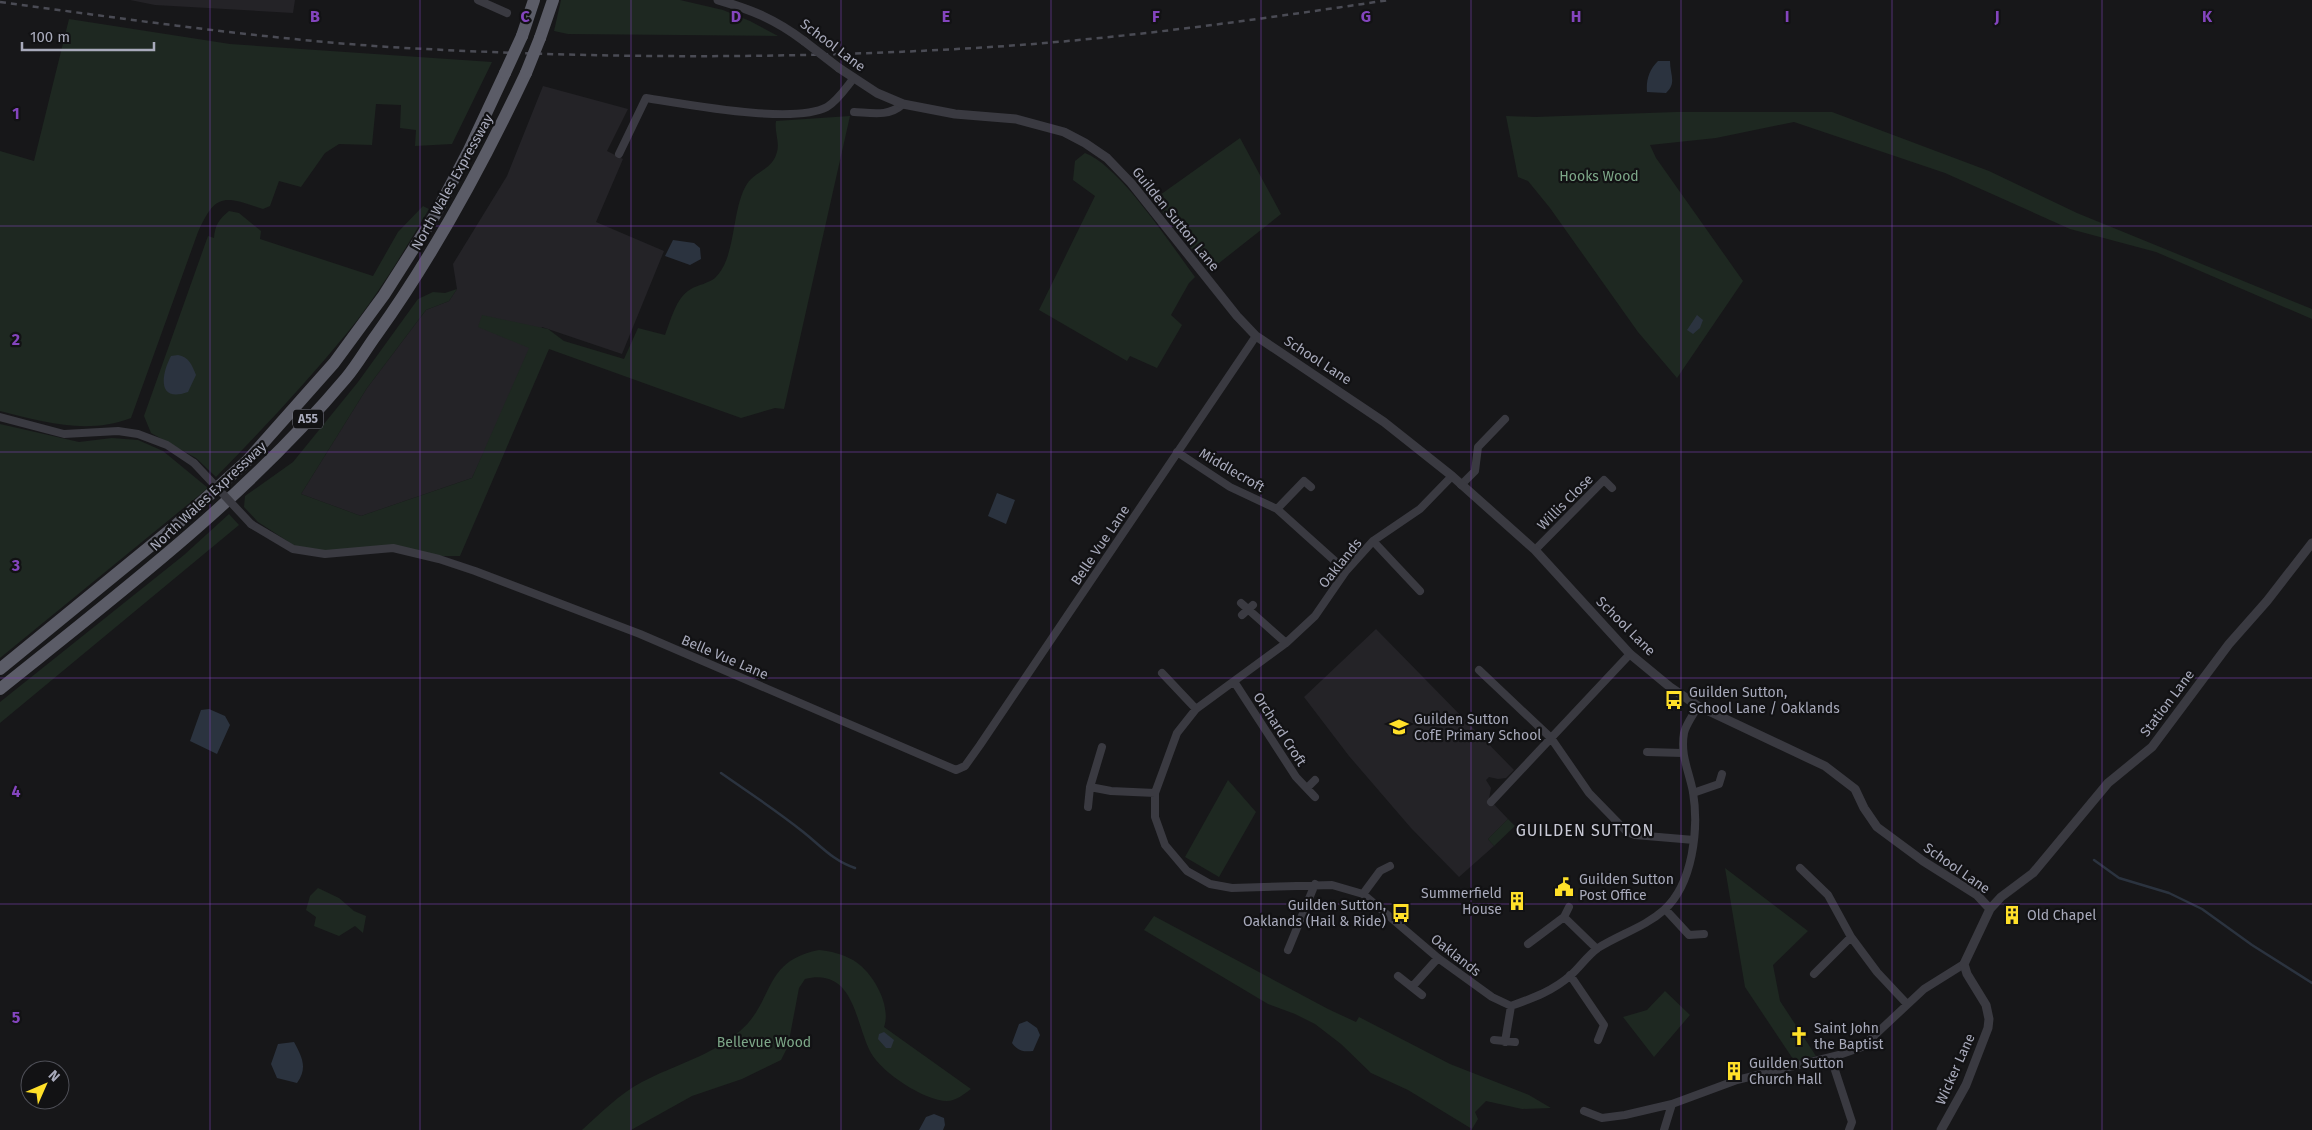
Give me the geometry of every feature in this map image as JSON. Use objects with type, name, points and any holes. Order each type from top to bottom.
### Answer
[{"type":"highway","name":"North Wales Expressway","points":[[0,669],[175,526],[247,461],[334,363],[384,295],[435,215],[470,150],[522,36],[534,0]]},
{"type":"highway","name":"North Wales Expressway","points":[[0,690],[186,540],[258,473],[347,377],[407,293],[494,141],[526,73],[553,0]]},
{"type":"street","points":[[478,0],[507,13]]},
{"type":"street","name":"School Lane","points":[[718,0],[773,19],[853,79],[903,104],[955,114],[1016,120],[1064,132]]},
{"type":"street","points":[[619,154],[646,98],[743,112],[801,112],[824,108],[836,101],[853,79]]},
{"type":"street","points":[[854,112],[888,114],[895,112],[903,104]]},
{"type":"street","name":"Guilden Sutton Lane","points":[[1064,132],[1107,158],[1132,183],[1232,310],[1256,336]]},
{"type":"street","name":"School Lane","points":[[1256,336],[1384,422],[1452,476],[1535,550],[1630,654],[1670,687],[1698,706],[1825,766],[1855,789],[1864,808],[1876,826],[1923,861],[1977,895],[1990,909]]},
{"type":"street","name":"Belle Vue Lane","points":[[0,417],[64,434],[118,430],[138,434],[167,445],[194,463],[251,524],[293,550],[325,554],[393,548],[439,559],[640,634],[956,770],[965,766],[980,745],[1256,336]]},
{"type":"street","points":[[1461,485],[1475,470],[1478,447],[1505,419]]},
{"type":"street","points":[[1490,435],[1497,441]]},
{"type":"street","name":"Middlecroft","points":[[1177,452],[1230,487],[1277,509],[1346,572]]},
{"type":"street","name":"Oaklands","points":[[1452,476],[1420,509],[1373,541],[1346,572],[1315,616],[1286,643],[1235,683],[1196,709],[1177,733],[1156,793],[1155,817],[1165,846],[1187,871],[1210,884],[1232,888],[1315,884],[1332,885],[1362,894],[1438,958],[1492,997],[1511,1006]]},
{"type":"street","name":"Willis Close","points":[[1535,550],[1604,480],[1612,488]]},
{"type":"street","points":[[1277,509],[1304,481],[1311,487]]},
{"type":"street","name":"Oaklands","points":[[1373,541],[1421,591]]},
{"type":"street","name":"Station Lane","points":[[1990,909],[2001,897],[2033,873],[2108,783],[2152,747],[2229,644],[2273,594],[2312,543]]},
{"type":"street","points":[[1241,603],[1286,643]]},
{"type":"street","points":[[1491,802],[1630,654]]},
{"type":"street","points":[[1479,670],[1552,738],[1589,793],[1627,832],[1634,835],[1694,840]]},
{"type":"street","points":[[1162,673],[1196,709]]},
{"type":"street","points":[[1169,680],[1176,674]]},
{"type":"street","name":"Orchard Croft","points":[[1235,683],[1296,776],[1315,797]]},
{"type":"street","points":[[1505,1042],[1511,1006],[1543,995],[1570,976],[1597,949],[1646,923],[1665,909],[1680,891],[1688,871],[1694,840],[1693,793],[1682,753],[1684,730],[1698,706]]},
{"type":"street","points":[[1088,807],[1090,787],[1102,747]]},
{"type":"street","points":[[1653,750],[1682,753]]},
{"type":"street","points":[[1719,784],[1722,774]]},
{"type":"street","name":"Orchard Croft","points":[[1307,788],[1315,780]]},
{"type":"street","points":[[1693,793],[1719,784]]},
{"type":"street","points":[[1719,784],[1726,789]]},
{"type":"street","points":[[1090,787],[1111,791],[1156,793]]},
{"type":"street","points":[[1362,894],[1378,869],[1390,866]]},
{"type":"street","points":[[1800,868],[1828,895],[1851,937],[1877,972],[1907,1004]]},
{"type":"street","points":[[1288,950],[1315,884]]},
{"type":"street","points":[[1528,944],[1564,917],[1569,907]]},
{"type":"street","points":[[1665,909],[1689,935]]},
{"type":"street","points":[[1584,1111],[1602,1118],[1672,1104],[1737,1080],[1830,1058],[1862,1047],[1907,1004],[1940,978],[1964,964],[1990,909]]},
{"type":"street","points":[[1564,917],[1597,949]]},
{"type":"street","points":[[1689,935],[1704,934]]},
{"type":"street","points":[[1686,944],[1689,935]]},
{"type":"street","points":[[1814,974],[1851,937]]},
{"type":"street","points":[[1412,987],[1438,958]]},
{"type":"street","name":"Wicker Lane","points":[[1942,1130],[1966,1085],[1988,1028],[1989,1018],[1986,1005],[1967,974],[1964,964]]},
{"type":"street","points":[[1398,976],[1422,995]]},
{"type":"street","points":[[1570,976],[1604,1025],[1598,1040]]},
{"type":"street","points":[[1494,1040],[1515,1042]]},
{"type":"street","points":[[1830,1058],[1852,1122],[1849,1130]]},
{"type":"street","points":[[1664,1130],[1672,1104]]},
{"type":"shaded area","points":[[130,0],[295,0],[293,13],[155,5]]},
{"type":"shaded area","points":[[543,86],[628,109],[607,151],[623,159],[596,222],[664,251],[622,354],[542,327],[472,478],[361,516],[301,494],[367,388],[426,310],[449,301],[457,289],[453,264],[507,176]]},
{"type":"shaded area","name":"Guilden Sutton CofE Primary School","points":[[1376,629],[1514,770],[1506,778],[1489,777],[1486,780],[1491,788],[1489,799],[1508,819],[1488,839],[1494,846],[1459,877],[1411,828],[1349,756],[1304,697]]},
{"type":"green space","points":[[561,0],[680,0],[723,10],[750,21],[778,36],[568,34],[554,31]]},
{"type":"green space","points":[[69,19],[230,44],[492,62],[452,144],[415,146],[416,130],[400,128],[401,105],[376,104],[372,145],[339,144],[325,153],[301,187],[279,181],[270,206],[263,209],[230,200],[216,204],[204,219],[198,232],[131,418],[98,426],[66,425],[49,423],[0,411],[0,151],[34,161]]},
{"type":"green space","name":"Hooks Wood","points":[[1676,112],[1832,112],[1989,171],[2077,213],[2312,309],[2312,319],[2156,252],[2070,229],[1945,173],[1794,122],[1716,138],[1650,145],[1656,158],[1743,281],[1677,378],[1638,332],[1550,208],[1528,181],[1518,177],[1506,116],[1535,117]]},
{"type":"green space","points":[[850,116],[784,409],[775,408],[741,418],[549,349],[460,556],[439,556],[392,545],[324,551],[295,546],[258,522],[244,507],[245,496],[293,462],[358,382],[418,299],[433,292],[445,293],[457,289],[449,301],[426,310],[367,388],[301,494],[361,516],[472,478],[529,348],[478,327],[482,315],[548,329],[564,341],[624,359],[638,328],[665,335],[681,297],[691,289],[713,280],[722,269],[731,246],[742,194],[750,180],[766,168],[776,155],[778,146],[776,121]]},
{"type":"green space","points":[[1240,138],[1281,214],[1209,271],[1153,200]]},
{"type":"green space","points":[[1085,153],[1114,173],[1159,227],[1195,277],[1189,283],[1171,315],[1182,325],[1157,368],[1130,356],[1127,361],[1039,310],[1095,196],[1073,180],[1075,161]]},
{"type":"green space","points":[[423,206],[429,209],[369,304],[300,388],[216,477],[196,458],[151,433],[144,416],[208,236],[214,238],[218,223],[229,211],[239,213],[261,231],[260,239],[373,276],[398,232]]},
{"type":"green space","points":[[0,424],[79,442],[112,438],[138,440],[163,451],[208,488],[0,658]]},
{"type":"green space","points":[[229,514],[239,525],[0,723],[0,702],[184,555]]},
{"type":"green space","points":[[1228,780],[1256,812],[1219,877],[1185,857]]},
{"type":"green space","points":[[1508,819],[1515,826],[1494,846],[1488,839]]},
{"type":"green space","points":[[1725,868],[1808,931],[1773,965],[1780,1001],[1816,1056],[1795,1062],[1745,987]]},
{"type":"green space","points":[[318,888],[339,898],[354,911],[366,916],[363,933],[355,926],[339,936],[314,926],[316,917],[306,910],[310,896]]},
{"type":"green space","points":[[1154,916],[1328,1009],[1356,1022],[1359,1017],[1450,1064],[1529,1095],[1551,1108],[1522,1109],[1486,1101],[1475,1112],[1478,1119],[1472,1129],[1408,1090],[1371,1073],[1341,1044],[1315,1024],[1268,1004],[1144,930]]},
{"type":"green space","name":"Bellevue Wood","points":[[819,950],[841,954],[860,965],[873,980],[883,999],[886,1018],[884,1027],[971,1089],[957,1099],[950,1101],[938,1100],[916,1091],[894,1077],[884,1069],[871,1053],[851,1001],[844,989],[834,981],[822,978],[805,979],[799,988],[788,1046],[781,1060],[742,1079],[692,1096],[631,1130],[582,1130],[610,1104],[634,1087],[654,1076],[705,1054],[729,1040],[751,1019],[771,983],[788,963],[801,955]]},
{"type":"green space","points":[[1665,991],[1690,1015],[1654,1057],[1623,1017],[1647,1010]]},
{"type":"water","points":[[1658,61],[1670,61],[1672,82],[1666,93],[1647,92],[1649,75]]},
{"type":"water","points":[[673,240],[694,243],[700,248],[701,259],[690,265],[665,256]]},
{"type":"water","points":[[1697,315],[1703,320],[1700,328],[1693,334],[1687,330]]},
{"type":"water","points":[[178,355],[187,360],[196,375],[188,392],[171,394],[164,385],[165,371],[171,356]]},
{"type":"water","points":[[997,493],[1015,500],[1006,524],[988,516]]},
{"type":"water","points":[[209,709],[225,716],[230,725],[217,754],[190,741],[201,710]]},
{"type":"water","points":[[1027,1021],[1037,1028],[1040,1035],[1033,1051],[1021,1050],[1012,1043],[1019,1024]]},
{"type":"water","points":[[884,1032],[894,1040],[891,1048],[886,1048],[878,1039],[879,1034]]},
{"type":"water","points":[[294,1042],[303,1062],[302,1072],[297,1083],[277,1078],[271,1064],[278,1044]]},
{"type":"water","points":[[934,1114],[944,1118],[945,1125],[943,1130],[919,1130],[926,1117]]},
{"type":"waterway","points":[[721,773],[782,816],[833,857],[855,868]]},
{"type":"waterway","points":[[2094,860],[2119,878],[2169,893],[2202,909],[2252,945],[2312,983]]},
{"type":"railway","points":[[0,2],[212,30],[372,46],[570,55],[716,56],[861,53],[1006,46],[1198,27],[1389,0]]},
{"type":"place","name":"Guilden Sutton, School Lane / Oaklands","points":[[1674,700]]},
{"type":"place","name":"Guilden Sutton CofE Primary School","points":[[1399,727]]},
{"type":"place","name":"Guilden Sutton Post Office","points":[[1564,887]]},
{"type":"place","name":"Summerfield House","points":[[1517,901]]},
{"type":"place","name":"Guilden Sutton, Oaklands (Hail & Ride)","points":[[1401,913]]},
{"type":"place","name":"Old Chapel","points":[[2012,915]]},
{"type":"place","name":"Saint John the Baptist","points":[[1799,1036]]},
{"type":"place","name":"Guilden Sutton Church Hall","points":[[1734,1071]]},
{"type":"district","name":"GUILDEN SUTTON","points":[[1585,830]]}]
